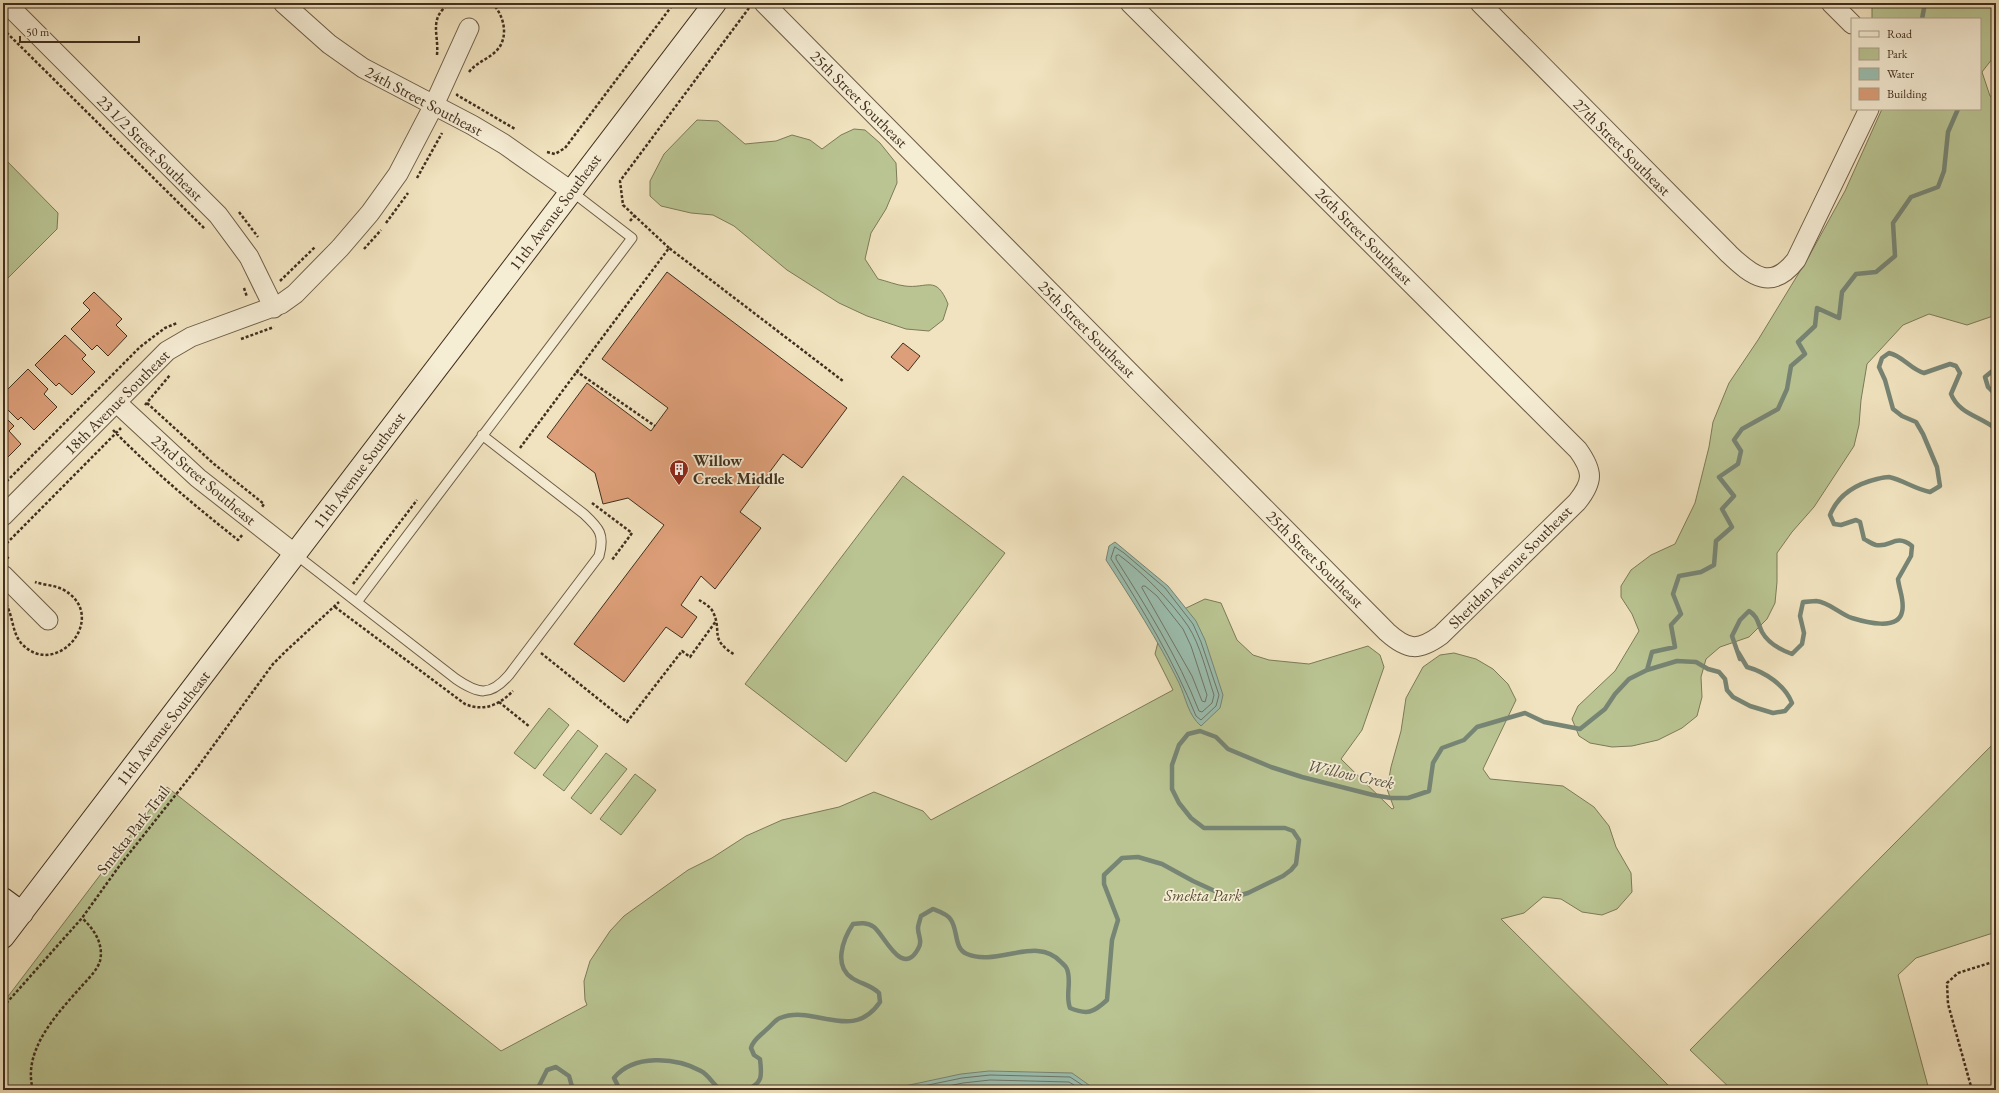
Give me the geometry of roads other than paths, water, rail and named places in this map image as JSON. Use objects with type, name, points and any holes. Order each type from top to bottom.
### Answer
[{"type":"main road","name":"11th Avenue Southeast","points":[[3,937],[715,3]]},
{"type":"main road","points":[[3,899],[22,913]]},
{"type":"street","name":"23 1/2 Street Southeast","points":[[6,3],[218,215],[250,257],[275,317]]},
{"type":"street","name":"24th Street Southeast","points":[[283,3],[312,31],[346,57],[382,79],[434,105],[504,144],[571,191]]},
{"type":"street","name":"25th Street Southeast","points":[[764,3],[1388,632],[1406,646],[1416,647]]},
{"type":"street","name":"26th Street Southeast","points":[[1130,3],[1578,450],[1586,461],[1591,474]]},
{"type":"street","name":"27th Street Southeast","points":[[1480,3],[1729,254],[1750,273],[1761,278],[1781,276],[1796,260],[1869,110]]},
{"type":"street","points":[[1831,3],[1851,23]]},
{"type":"street","name":"18th Avenue Southeast","points":[[3,516],[167,351],[180,342],[275,317],[375,207],[398,174],[434,105],[469,28]]},
{"type":"street","name":"23rd Street Southeast","points":[[116,402],[198,478],[295,554]]},
{"type":"street","name":"Sheridan Avenue Southeast","points":[[1416,647],[1433,641],[1447,630],[1576,502],[1588,485],[1591,474]]},
{"type":"street","points":[[3,575],[48,620]]},
{"type":"lane","points":[[357,602],[632,238],[571,191]]},
{"type":"lane","points":[[295,554],[456,679],[476,691],[492,690],[501,685],[599,556],[602,545],[602,534],[584,514],[482,435]]},
{"type":"water","points":[[1115,542],[1168,586],[1196,621],[1205,640],[1223,695],[1220,708],[1201,726],[1190,712],[1179,683],[1154,636],[1106,560],[1109,546]]},
{"type":"water","points":[[989,1071],[1072,1073],[1096,1090],[893,1090],[900,1087],[961,1074]]},
{"type":"waterway","points":[[1922,18],[1925,3]]},
{"type":"waterway","points":[[1647,670],[1652,652],[1675,647],[1671,625],[1681,614],[1673,594],[1679,576],[1701,572],[1714,565],[1716,541],[1732,527],[1722,509],[1734,496],[1719,477],[1738,464],[1741,451],[1734,440],[1742,429],[1778,409],[1787,389],[1791,366],[1805,354],[1798,342],[1815,326],[1817,308],[1839,318],[1842,292],[1856,274],[1876,272],[1895,256],[1893,223],[1911,197],[1938,187],[1944,171],[1948,132],[1958,110]]},
{"type":"waterway","name":"Willow Creek","points":[[746,1090],[756,1085],[761,1074],[760,1059],[754,1055],[751,1048],[752,1045],[757,1038],[778,1019],[793,1015],[806,1015],[833,1020],[857,1020],[869,1014],[880,1002],[879,993],[873,988],[852,978],[846,973],[843,967],[841,960],[843,945],[853,924],[861,923],[871,925],[894,952],[900,957],[906,959],[912,957],[918,949],[920,941],[918,928],[921,916],[933,909],[950,918],[958,944],[963,952],[967,954],[979,957],[991,957],[1029,951],[1040,951],[1051,954],[1064,964],[1067,969],[1069,979],[1068,998],[1070,1008],[1081,1012],[1090,1012],[1098,1008],[1107,1000],[1112,940],[1118,920],[1104,884],[1104,875],[1122,858],[1138,857],[1162,864],[1193,881],[1230,898],[1248,893],[1283,876],[1291,870],[1296,864],[1299,840],[1293,831],[1285,828],[1204,828],[1191,818],[1179,803],[1172,789],[1172,765],[1179,745],[1188,734],[1200,731],[1216,737],[1228,749],[1271,767],[1302,777],[1373,795],[1391,798],[1408,798],[1429,791],[1433,763],[1442,748],[1464,740],[1477,727],[1525,713],[1544,722],[1580,729],[1605,709],[1615,694],[1629,679],[1647,670],[1677,661],[1696,662],[1708,669],[1719,672],[1725,679],[1727,690],[1733,697],[1750,706],[1773,713],[1785,711],[1792,703],[1785,690],[1774,680],[1761,672],[1747,667],[1738,652],[1740,659],[1732,636],[1740,620],[1749,611],[1756,618],[1762,632],[1768,640],[1779,648],[1792,654],[1802,644],[1804,633],[1800,616],[1803,602],[1821,602],[1852,618],[1872,623],[1880,624],[1894,622],[1899,618],[1903,608],[1898,579],[1911,556],[1912,546],[1901,541],[1886,545],[1874,545],[1864,539],[1860,522],[1856,520],[1841,525],[1834,524],[1830,515],[1833,508],[1849,491],[1869,481],[1884,477],[1899,480],[1930,492],[1940,486],[1937,467],[1923,434],[1916,422],[1902,416],[1893,409],[1885,380],[1879,367],[1882,358],[1889,353],[1924,373],[1950,364],[1956,366],[1960,373],[1951,394],[1955,401],[1970,414],[1996,429]]},
{"type":"waterway","name":"Willow Creek","points":[[1996,368],[1985,377],[1988,387],[1996,395]]},
{"type":"waterway","name":"Willow Creek","points":[[620,1090],[614,1078],[622,1070],[632,1065],[655,1060],[691,1066],[704,1073],[721,1090]]},
{"type":"waterway","name":"Willow Creek","points":[[537,1090],[547,1070],[556,1067],[569,1076],[573,1090]]},
{"type":"place","name":"Willow Creek Middle","points":[[679,486]]},
{"type":"park label","name":"Smekta Park","points":[[1203,895]]}]
